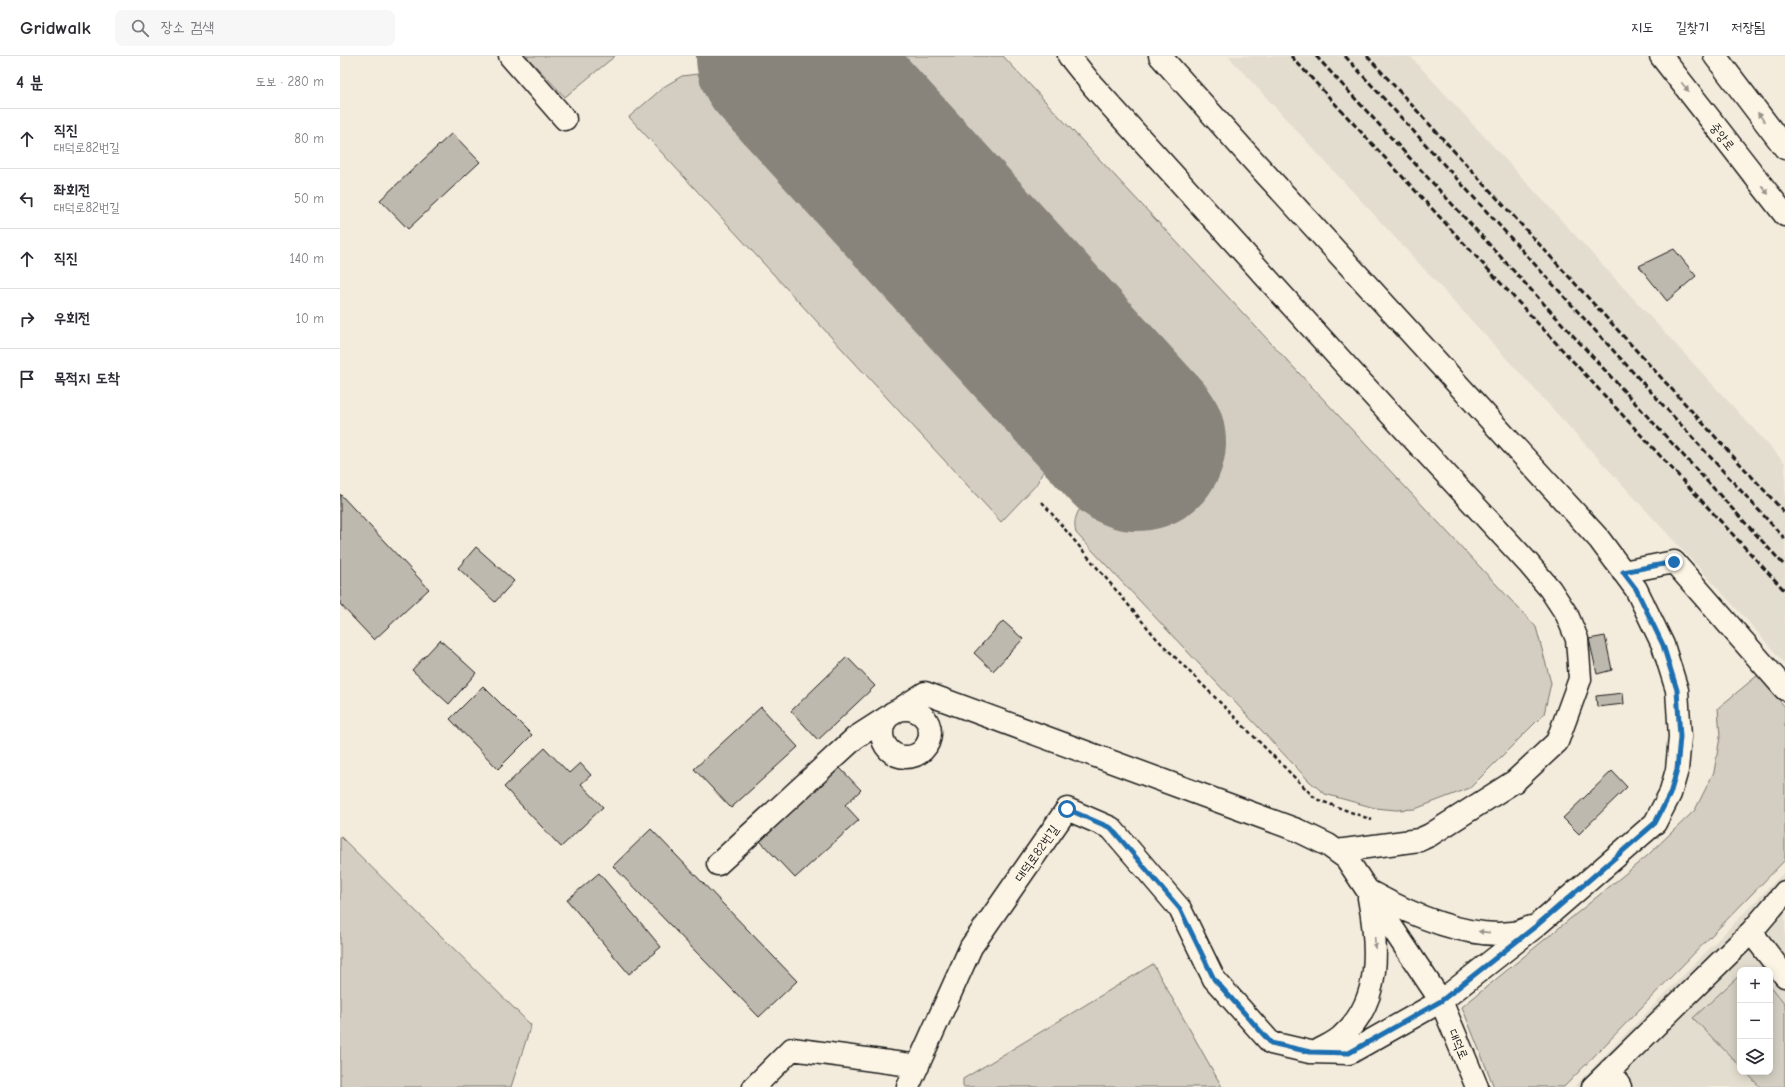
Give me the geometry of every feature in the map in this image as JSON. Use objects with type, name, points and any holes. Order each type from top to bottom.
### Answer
[{"type":"main road","points":[[510,56],[564,119]]},
{"type":"main road","points":[[1069,56],[1093,86],[1354,375],[1550,588],[1567,615],[1577,639],[1580,678],[1556,742],[1515,781],[1430,835],[1418,840],[1337,851]]},
{"type":"main road","name":"대덕로82번길","points":[[908,1087],[971,947],[1067,809],[1111,828],[1180,909],[1214,979],[1271,1043],[1316,1052],[1349,1053],[1441,1001],[1536,926],[1655,823],[1670,794],[1677,770],[1680,737],[1677,690],[1663,645],[1636,589],[1599,539],[1256,164],[1160,56]]},
{"type":"main road","name":"중앙로","points":[[1662,56],[1785,215]]},
{"type":"main road","points":[[1715,56],[1785,148]]},
{"type":"main road","points":[[1623,572],[1674,562],[1785,689]]},
{"type":"main road","name":"대덕로","points":[[718,864],[856,738],[925,693],[1297,830],[1337,851],[1346,858],[1441,1001],[1477,1087]]},
{"type":"main road","points":[[1368,891],[1416,915],[1466,930],[1490,933],[1513,933],[1536,926]]},
{"type":"main road","points":[[1316,1052],[1341,1037],[1359,1019],[1370,992],[1375,975],[1375,949],[1374,921],[1368,891]]},
{"type":"main road","points":[[1593,1087],[1615,1079],[1751,932],[1785,892]]},
{"type":"main road","points":[[1751,932],[1785,976]]},
{"type":"main road","points":[[754,1087],[792,1049],[918,1066]]},
{"type":"path","points":[[1042,502],[1157,639],[1316,799],[1373,821]]},
{"type":"shaded area","points":[[526,56],[615,56],[565,97]]},
{"type":"shaded area","points":[[828,56],[1003,56],[1536,627],[1551,683],[1544,714],[1470,788],[1415,809],[1396,810],[1375,808],[1325,794],[1309,781],[1076,533],[1076,518],[1083,504],[1175,429]]},
{"type":"shaded area","points":[[1228,56],[1410,56],[1785,463],[1785,664],[1745,618]]},
{"type":"shaded area","points":[[705,73],[734,77],[752,87],[1041,407],[1049,427],[1049,447],[1045,468],[1036,485],[1001,522],[629,117],[665,86],[682,76]]},
{"type":"shaded area","points":[[1758,675],[1785,707],[1785,860],[1564,1087],[1494,1087],[1462,1007],[1647,856],[1695,810],[1714,772],[1720,737],[1718,708]]},
{"type":"shaded area","points":[[340,836],[531,1025],[511,1087],[340,1087]]},
{"type":"shaded area","points":[[1785,871],[1785,1087],[1574,1087]]},
{"type":"shaded area","points":[[1153,964],[1222,1087],[963,1087],[963,1079]]},
{"type":"shaded area","points":[[1737,978],[1737,1063],[1693,1018]]},
{"type":"shaded area","points":[[1773,989],[1785,1004],[1785,1087],[1760,1087],[1749,1075],[1773,1075]]},
{"type":"building","points":[[452,133],[480,162],[408,229],[380,200]]},
{"type":"building","points":[[1674,249],[1696,276],[1667,301],[1639,266]]},
{"type":"building","points":[[340,494],[429,589],[374,640],[340,604]]},
{"type":"building","points":[[476,547],[514,581],[495,602],[458,568]]},
{"type":"building","points":[[1003,621],[1023,639],[993,671],[974,653]]},
{"type":"building","points":[[1605,636],[1612,670],[1597,674],[1589,639]]},
{"type":"building","points":[[440,640],[476,673],[449,704],[412,670]]},
{"type":"building","points":[[847,657],[875,686],[818,740],[791,711]]},
{"type":"building","points":[[483,686],[532,735],[498,769],[450,719]]},
{"type":"building","points":[[1623,693],[1624,704],[1597,707],[1596,696]]},
{"type":"building","points":[[761,707],[798,747],[731,808],[694,769]]},
{"type":"building","points":[[545,748],[569,773],[580,763],[591,775],[581,784],[603,807],[561,847],[504,787]]},
{"type":"building","points":[[839,767],[861,790],[845,805],[859,820],[795,878],[759,840]]},
{"type":"building","points":[[1612,771],[1627,787],[1579,834],[1563,818]]},
{"type":"building","points":[[651,829],[797,981],[759,1017],[613,866]]},
{"type":"building","points":[[599,873],[661,947],[629,974],[567,900]]},
{"type":"runway","points":[[785,56],[1137,442]]},
{"type":"railway","points":[[1291,56],[1785,591]]},
{"type":"railway","points":[[1316,56],[1785,566]]},
{"type":"railway","points":[[1345,56],[1785,539]]},
{"type":"railway","points":[[1367,56],[1785,513]]},
{"type":"route","points":[[1067,809],[1111,828],[1180,909],[1214,979],[1271,1043],[1310,1052],[1349,1053],[1441,1001],[1536,926],[1655,823],[1670,794],[1677,770],[1680,737],[1677,690],[1663,645],[1636,589],[1623,572],[1674,562]]}]
